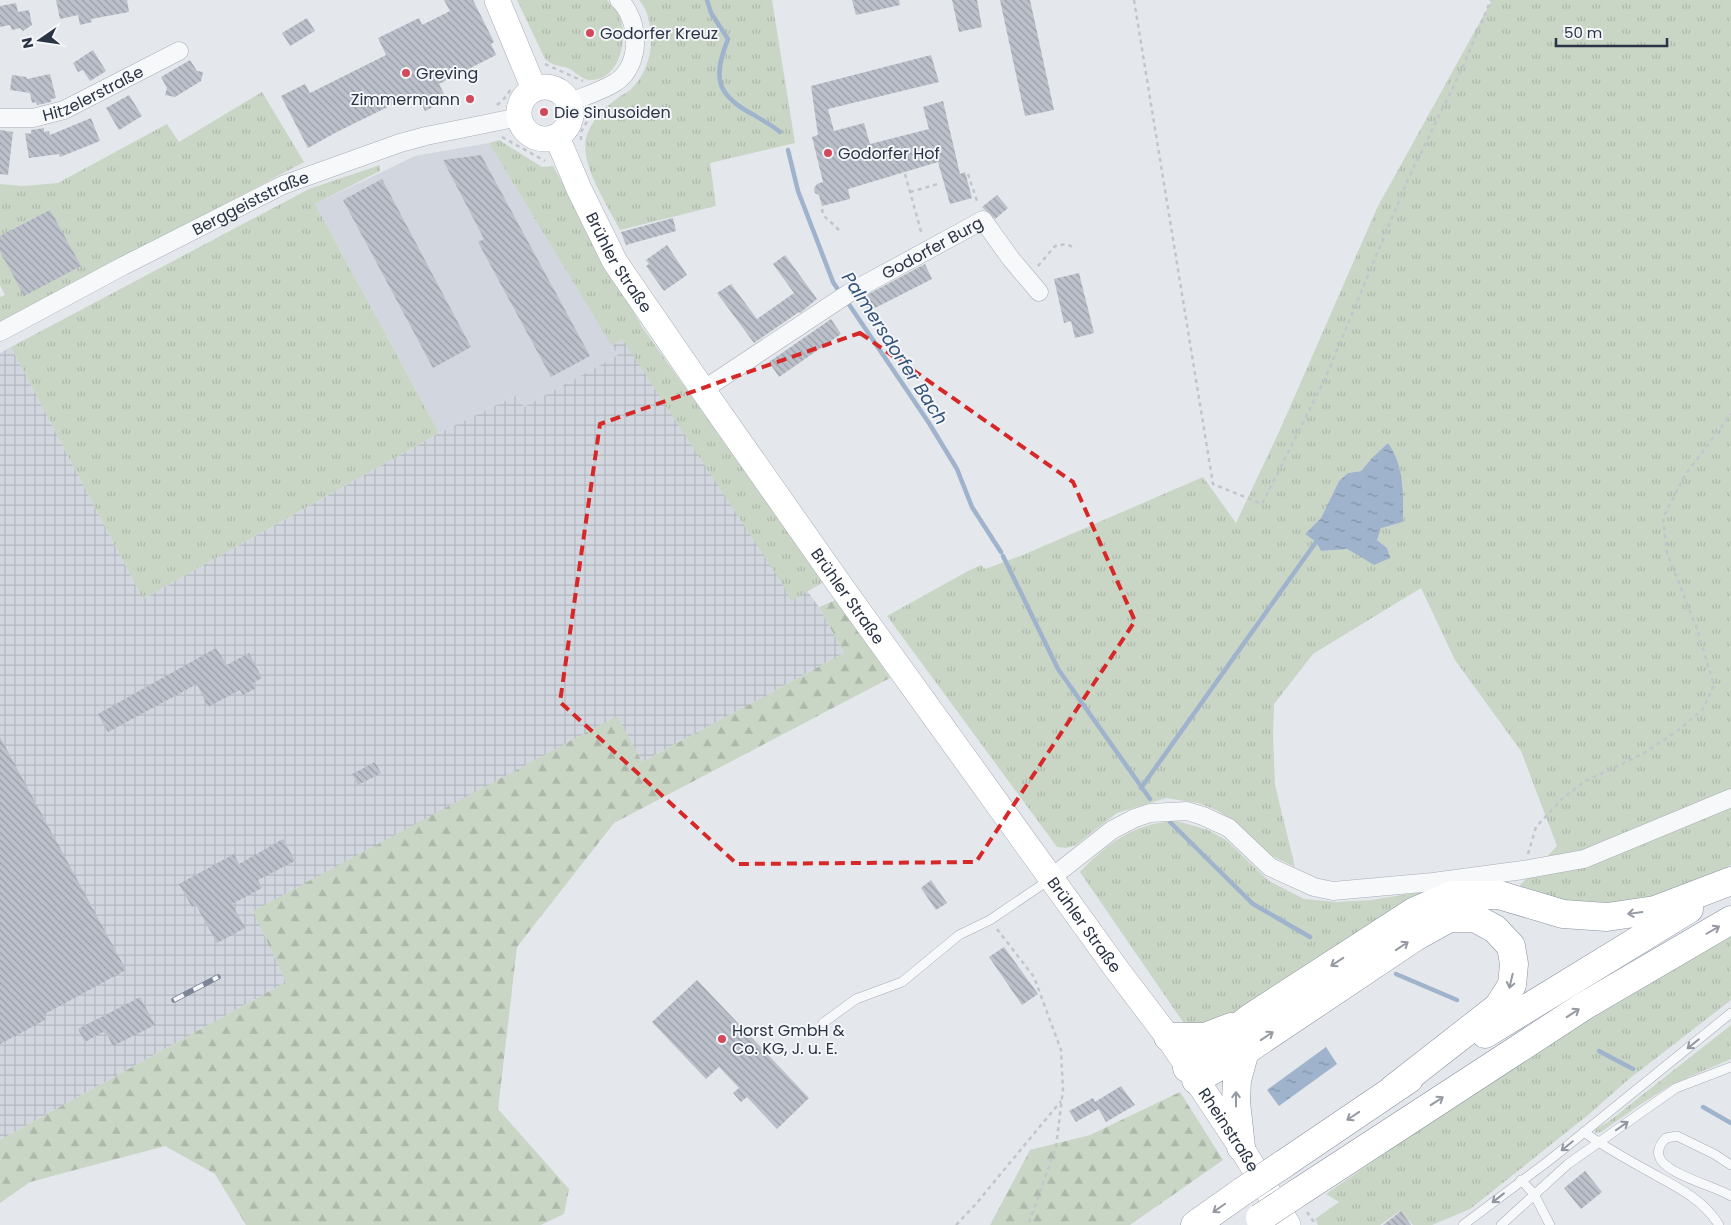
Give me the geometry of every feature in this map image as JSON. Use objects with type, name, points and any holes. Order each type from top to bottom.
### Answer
[{"type":"highway","points":[[1168,1037],[1205,1037],[1250,1018],[1415,911],[1452,895],[1499,895],[1563,914],[1606,917],[1655,910],[1731,882]]},
{"type":"highway","points":[[1195,1225],[1393,1089],[1731,882]]},
{"type":"highway","points":[[1192,1074],[1245,1051],[1415,937],[1449,918],[1475,918],[1495,929],[1511,946],[1514,964],[1512,985],[1498,1007],[1393,1089]]},
{"type":"highway","points":[[1255,1221],[1298,1209],[1584,1006],[1731,920]]},
{"type":"highway","points":[[1192,1074],[1250,1018]]},
{"type":"highway","points":[[1241,1147],[1236,1102],[1237,1080],[1245,1051]]},
{"type":"main road","points":[[497,0],[534,88]]},
{"type":"main road","points":[[552,87],[566,96],[580,98],[569,125],[556,137],[542,139],[534,136],[522,125],[519,117],[519,108],[522,99],[534,88],[552,87]]},
{"type":"main road","name":"Brühler Straße","points":[[556,137],[615,262],[842,588],[1168,1037]]},
{"type":"main road","name":"Rheinstraße","points":[[1168,1037],[1241,1147],[1298,1209]]},
{"type":"street","points":[[580,98],[617,81],[629,67],[636,41],[634,23],[626,7],[619,0]]},
{"type":"street","name":"Hitzelerstraße","points":[[0,118],[33,118],[64,110],[179,51]]},
{"type":"street","name":"Berggeiststraße","points":[[0,332],[283,184],[400,143],[519,117]]},
{"type":"street","name":"Godorfer Burg","points":[[703,390],[844,296],[983,220],[1039,292]]},
{"type":"street","points":[[1051,878],[1112,830],[1135,818],[1150,813],[1187,811],[1203,816],[1229,828],[1270,867],[1314,887],[1333,891],[1433,882],[1523,870],[1584,859],[1731,798]]},
{"type":"lane","points":[[823,1023],[856,999],[902,982],[959,934],[990,920],[1051,878]]},
{"type":"lane","points":[[1463,1225],[1584,1132],[1731,1013]]},
{"type":"lane","points":[[1501,1225],[1568,1164],[1676,1088],[1731,1067]]},
{"type":"lane","points":[[1584,1132],[1598,1142],[1691,1195],[1713,1215],[1720,1225]]},
{"type":"lane","points":[[1731,1165],[1714,1154],[1677,1136],[1666,1138],[1660,1145],[1659,1156],[1665,1165],[1731,1196]]},
{"type":"lane","points":[[1521,1180],[1534,1194],[1550,1225]]},
{"type":"path","points":[[1134,0],[1213,484],[1262,504],[1326,379],[1409,177],[1460,73],[1491,0]]},
{"type":"path","points":[[560,70],[582,79],[580,98],[595,108],[581,132],[580,148]]},
{"type":"path","points":[[905,174],[927,250]]},
{"type":"path","points":[[968,174],[983,220]]},
{"type":"path","points":[[910,192],[938,184]]},
{"type":"path","points":[[822,209],[823,215],[838,230]]},
{"type":"path","points":[[1028,279],[1055,246],[1066,244],[1073,247]]},
{"type":"path","points":[[1523,870],[1536,827],[1562,799],[1584,782],[1644,753],[1680,729],[1703,709],[1714,685],[1696,626],[1667,553],[1663,518],[1685,475],[1731,414]]},
{"type":"path","points":[[990,920],[1034,977],[1061,1050],[1063,1090],[1056,1147],[1028,1225]]},
{"type":"path","points":[[956,1225],[975,1205],[1062,1100]]},
{"type":"path","points":[[1298,1209],[1316,1225]]},
{"type":"highlighted area","points":[[860,333],[1073,482],[1135,621],[976,862],[737,864],[560,702],[600,424]]},
{"type":"shaded area","points":[[489,143],[618,355],[524,407],[517,395],[439,433],[315,204],[415,156]]},
{"type":"shaded area","points":[[622,339],[819,607],[844,653],[642,762],[617,717],[254,911],[286,982],[0,1140],[0,353],[11,347],[143,599],[439,433],[517,395],[524,407],[618,355],[612,346]]},
{"type":"green space","points":[[517,0],[607,0],[619,15],[622,24],[622,45],[620,56],[615,66],[609,74],[600,79],[587,80],[570,69],[545,59]]},
{"type":"green space","points":[[639,0],[772,0],[795,143],[710,163],[716,206],[620,230],[596,185],[585,149],[586,138],[591,125],[599,114],[631,89],[642,75],[648,60],[651,44],[649,21],[644,6]]},
{"type":"green space","points":[[1492,0],[1731,0],[1731,865],[1698,883],[1618,908],[1513,893],[1557,846],[1521,751],[1455,660],[1421,588],[1313,654],[1274,704],[1275,785],[1295,867],[1262,851],[1234,821],[1216,810],[1198,803],[1166,798],[1117,813],[1076,845],[1066,848],[1057,847],[887,616],[981,565],[985,569],[1023,555],[1203,477],[1236,523],[1283,423],[1377,208]],"holes":[[[1371,459],[1403,522],[1381,527],[1377,540],[1387,548],[1374,565],[1347,549],[1321,551],[1316,542],[1305,534],[1321,518],[1339,481],[1348,473],[1361,471]]]},
{"type":"green space","points":[[262,92],[304,162],[0,324],[0,297],[5,295],[0,285],[0,184],[23,186],[58,183],[167,124],[179,142]]},
{"type":"green space","points":[[499,140],[542,167],[553,166],[642,327],[824,582],[791,601],[783,585],[622,339],[612,346],[489,143]]},
{"type":"green space","points":[[380,165],[380,171],[315,204],[439,433],[143,599],[11,347],[309,189]]},
{"type":"green space","points":[[838,599],[890,678],[614,823],[517,947],[498,1109],[569,1189],[564,1214],[541,1225],[246,1225],[215,1174],[165,1146],[30,1182],[0,1203],[0,1140],[286,982],[253,911],[617,716],[642,762],[844,653],[819,607]]},
{"type":"green space","points":[[1177,821],[1208,830],[1226,840],[1269,881],[1304,899],[1337,902],[1371,900],[1428,891],[1211,1032],[1183,1022],[1080,872],[1103,850],[1130,832],[1153,824]]},
{"type":"green space","points":[[1731,936],[1731,1000],[1629,1079],[1588,1115],[1470,1209],[1432,1225],[1413,1225],[1400,1211],[1380,1225],[1318,1225],[1315,1219],[1339,1202],[1326,1194],[1484,1084]]},
{"type":"green space","points":[[1731,1025],[1731,1059],[1673,1084],[1601,1132],[1595,1133],[1596,1129],[1608,1122]]},
{"type":"green space","points":[[1180,1092],[1223,1160],[1130,1225],[990,1225],[1030,1150],[1090,1135]]},
{"type":"water","points":[[1388,443],[1398,462],[1402,481],[1403,502],[1403,522],[1381,528],[1377,540],[1387,548],[1390,558],[1374,565],[1347,549],[1321,551],[1316,542],[1305,534],[1321,518],[1339,481],[1348,473],[1361,471]]},
{"type":"water","points":[[1326,1047],[1337,1064],[1279,1106],[1267,1090]]},
{"type":"building","points":[[56,0],[127,0],[129,12],[91,19],[92,22],[80,25],[78,15],[60,19]]},
{"type":"building","name":"Greving","points":[[444,0],[473,0],[494,42],[491,44],[496,55],[439,84],[447,100],[425,111],[416,93],[308,148],[281,96],[305,84],[310,93],[386,55],[378,38],[419,18],[422,25],[450,11]]},
{"type":"building","points":[[852,0],[899,0],[900,5],[856,15]]},
{"type":"building","points":[[952,0],[977,0],[982,27],[959,32]]},
{"type":"building","points":[[1000,0],[1030,0],[1054,110],[1025,116]]},
{"type":"building","points":[[16,3],[18,12],[29,10],[32,25],[23,31],[20,28],[12,30],[10,25],[0,27],[0,6]]},
{"type":"building","points":[[307,18],[315,31],[290,46],[282,33]]},
{"type":"building","points":[[93,50],[106,71],[90,81],[83,70],[78,72],[73,63]]},
{"type":"building","points":[[931,55],[939,82],[828,109],[834,131],[864,123],[870,144],[929,129],[923,107],[943,101],[960,174],[965,172],[972,198],[950,204],[938,162],[848,189],[850,199],[822,206],[819,195],[815,193],[814,188],[817,184],[823,182],[812,137],[818,135],[811,86]]},
{"type":"building","points":[[190,60],[197,71],[203,72],[201,81],[175,97],[165,95],[167,88],[161,77]]},
{"type":"building","points":[[50,74],[56,98],[51,99],[51,102],[37,105],[36,102],[32,103],[30,93],[10,90],[12,75],[26,77],[27,79]]},
{"type":"building","points":[[129,95],[142,116],[119,130],[106,108]]},
{"type":"building","points":[[91,118],[100,141],[60,157],[59,154],[29,158],[25,133],[31,134],[31,130],[44,128],[44,132],[49,131],[50,135]]},
{"type":"building","points":[[0,130],[13,132],[8,175],[0,174]]},
{"type":"building","points":[[481,155],[590,356],[551,377],[478,242],[484,239],[443,160]]},
{"type":"building","points":[[382,179],[471,347],[433,368],[343,200]]},
{"type":"building","points":[[997,195],[1008,208],[995,219],[982,207]]},
{"type":"building","points":[[50,210],[81,266],[24,296],[0,251],[0,236]]},
{"type":"building","points":[[673,218],[676,231],[626,245],[621,232]]},
{"type":"building","points":[[667,245],[687,275],[664,291],[646,266],[649,264],[646,260]]},
{"type":"building","points":[[785,255],[817,299],[800,313],[754,343],[717,293],[731,284],[757,319],[794,293],[773,264]]},
{"type":"building","points":[[925,264],[932,279],[869,311],[863,297]]},
{"type":"building","points":[[1079,273],[1094,333],[1075,338],[1071,321],[1064,323],[1054,279]]},
{"type":"building","points":[[831,319],[841,334],[779,377],[769,362]]},
{"type":"building","points":[[216,648],[227,665],[249,653],[262,678],[253,683],[256,688],[243,695],[240,690],[208,707],[197,684],[108,732],[98,714]]},
{"type":"building","points":[[0,737],[126,970],[43,1015],[45,1020],[0,1044]]},
{"type":"building","points":[[375,762],[381,773],[358,785],[352,774]]},
{"type":"building","points":[[283,839],[295,861],[258,880],[262,888],[232,904],[245,928],[217,943],[196,905],[192,907],[179,884],[234,854],[239,864]]},
{"type":"building","points":[[931,880],[947,903],[936,910],[921,888]]},
{"type":"building","points":[[1004,947],[1038,994],[1022,1005],[989,957]]},
{"type":"building","name":"Horst GmbH & Co. KG, J. u. E.","points":[[697,980],[809,1098],[777,1129],[747,1097],[741,1102],[733,1093],[739,1088],[719,1067],[706,1079],[652,1022]]},
{"type":"building","points":[[140,997],[155,1025],[113,1046],[105,1031],[85,1042],[78,1029]]},
{"type":"building","points":[[1121,1086],[1135,1105],[1106,1122],[1099,1109],[1076,1122],[1069,1111],[1093,1098],[1095,1102]]},
{"type":"building","points":[[1585,1171],[1602,1192],[1581,1209],[1564,1188]]},
{"type":"building","points":[[1401,1211],[1411,1225],[1383,1225]]},
{"type":"waterway","name":"Palmersdorfer Bach","points":[[707,0],[711,13],[728,39],[723,52],[719,74],[725,92],[741,108],[780,132]]},
{"type":"waterway","name":"Palmersdorfer Bach","points":[[788,150],[798,191],[833,282],[841,294]]},
{"type":"waterway","name":"Palmersdorfer Bach","points":[[846,300],[929,423],[957,469],[972,507],[1001,552]]},
{"type":"waterway","points":[[1141,788],[1316,542]]},
{"type":"waterway","name":"Palmersdorfer Bach","points":[[1003,556],[1058,669],[1150,799]]},
{"type":"waterway","name":"Palmersdorfer Bach","points":[[1170,822],[1253,904],[1310,937]]},
{"type":"waterway","name":"Palmersdorfer Bach","points":[[1396,974],[1457,1000]]},
{"type":"waterway","name":"Palmersdorfer Bach","points":[[1599,1051],[1633,1069]]},
{"type":"waterway","name":"Palmersdorfer Bach","points":[[1703,1107],[1731,1123]]},
{"type":"railway","points":[[174,1000],[218,977]]},
{"type":"place","name":"Godorfer Kreuz","points":[[590,33]]},
{"type":"place","name":"Greving","points":[[406,73]]},
{"type":"place","name":"Zimmermann","points":[[470,99]]},
{"type":"place","name":"Die Sinusoiden","points":[[544,112]]},
{"type":"place","name":"Godorfer Hof","points":[[828,153]]},
{"type":"place","name":"Horst GmbH & Co. KG, J. u. E.","points":[[722,1039]]}]
